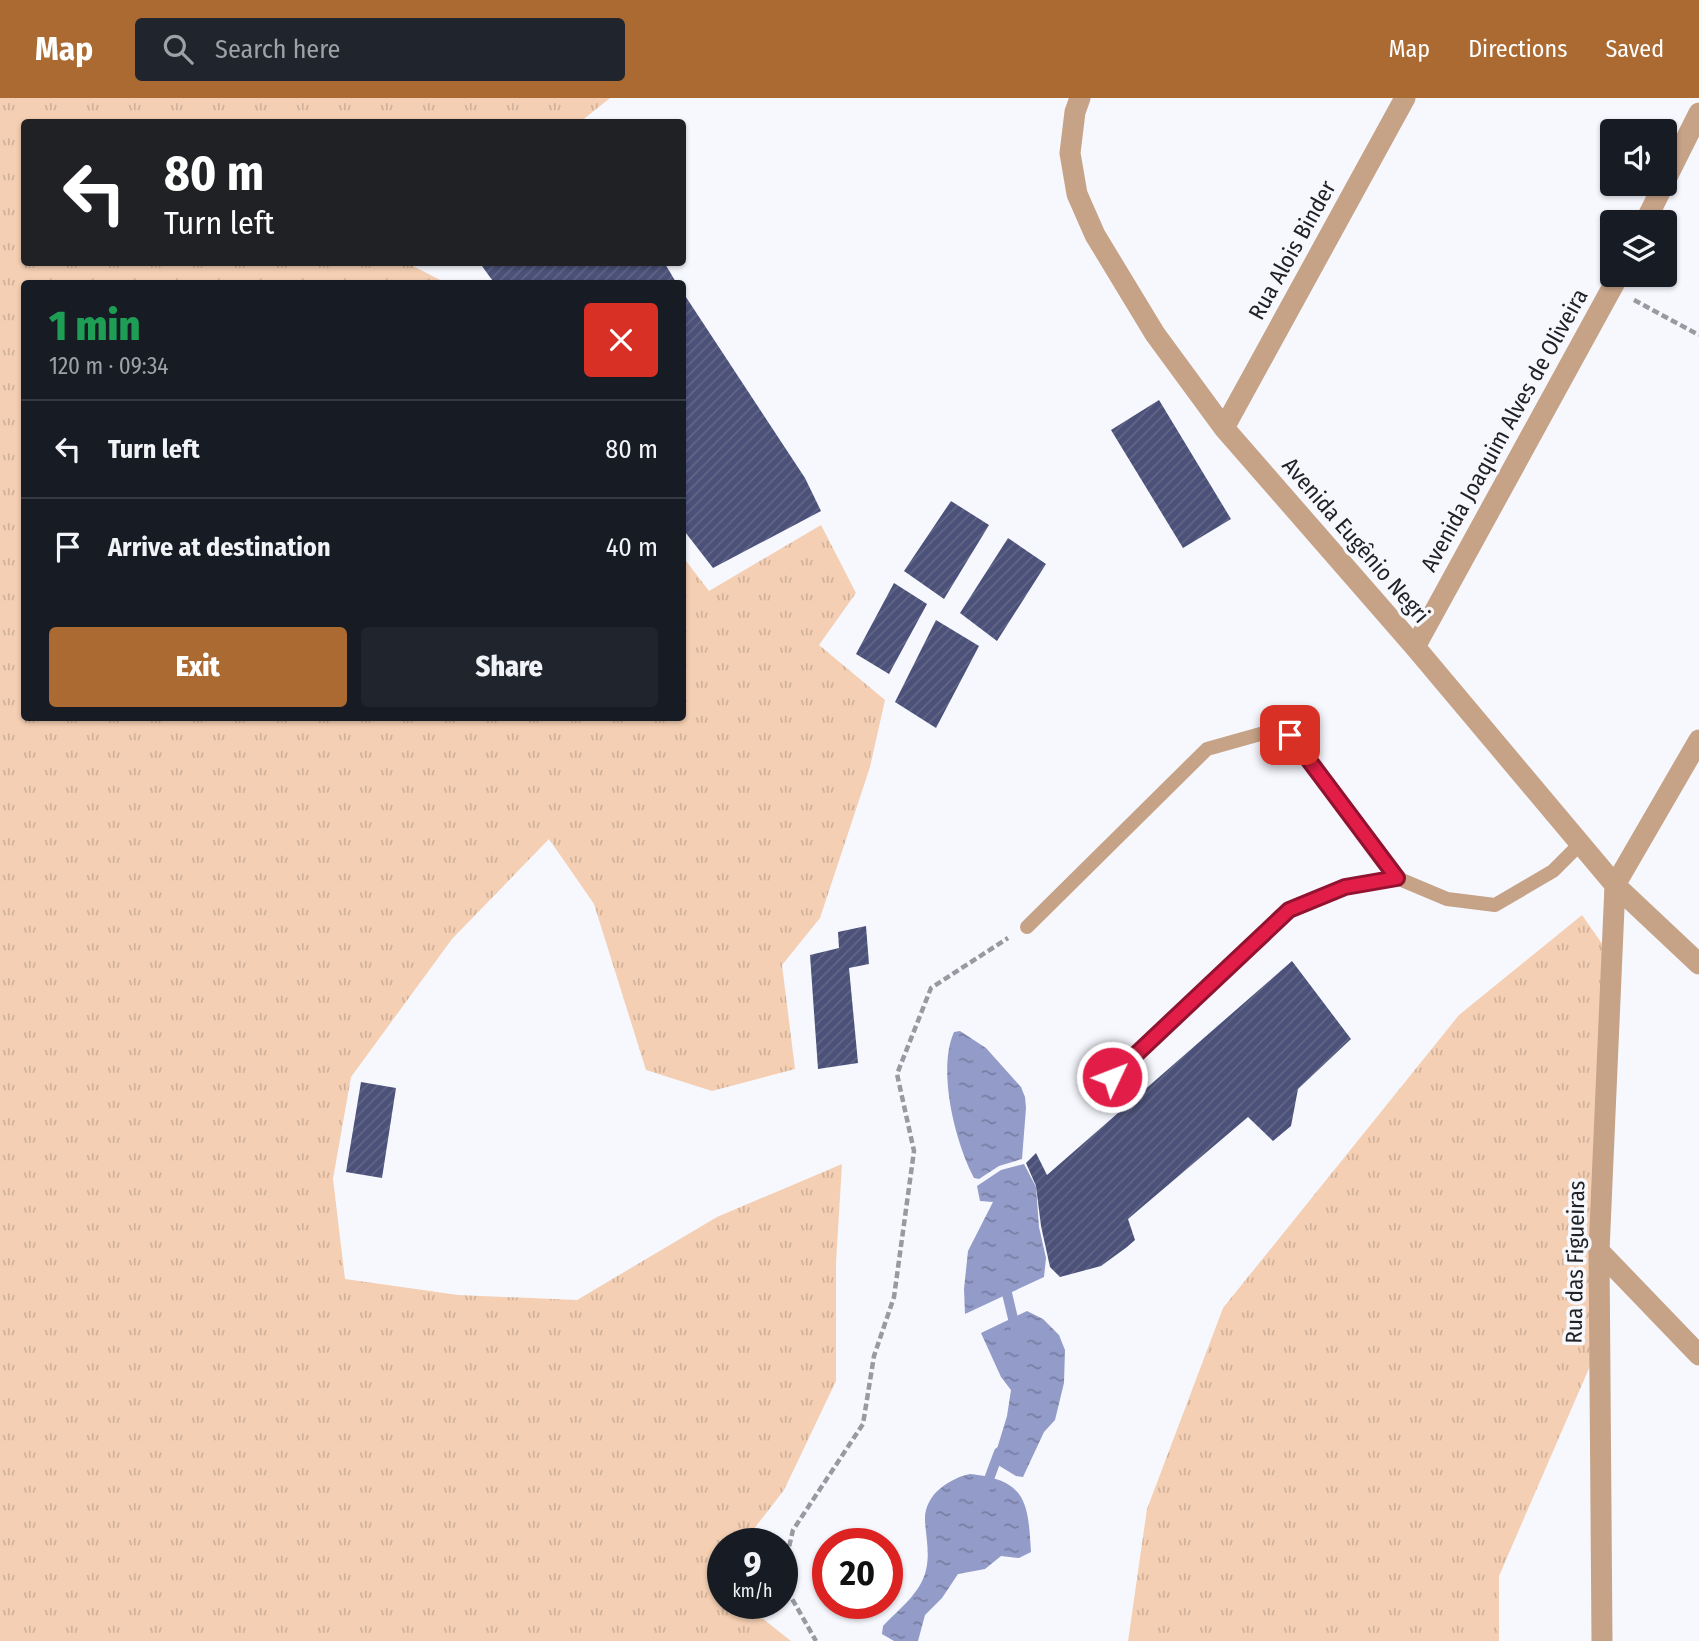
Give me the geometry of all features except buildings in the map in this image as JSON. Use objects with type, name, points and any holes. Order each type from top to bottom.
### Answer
[{"type":"street","name":"Avenida Eugênio Negri","points":[[1080,98],[1075,112],[1070,153],[1077,194],[1095,236],[1155,334],[1224,428],[1415,647],[1615,885],[1699,964]]},
{"type":"street","name":"Rua Alois Binder","points":[[1224,428],[1405,98]]},
{"type":"street","points":[[1677,157],[1699,113]]},
{"type":"street","name":"Avenida Joaquim Alves de Oliveira","points":[[1415,647],[1612,287]]},
{"type":"street","points":[[1615,885],[1699,740]]},
{"type":"street","name":"Rua das Figueiras","points":[[1602,1641],[1599,1251],[1615,885]]},
{"type":"street","points":[[1599,1251],[1699,1355]]},
{"type":"lane","points":[[1027,927],[1207,748],[1264,733],[1290,735],[1397,878],[1447,899],[1495,905],[1553,871],[1580,844]]},
{"type":"lane","points":[[1112,1077],[1289,910],[1345,887],[1397,878]]},
{"type":"path","points":[[1624,287],[1699,335]]},
{"type":"path","points":[[794,1528],[863,1424],[874,1356],[894,1297],[914,1151],[897,1074],[930,988],[1027,927]]},
{"type":"path","points":[[798,1608],[816,1641]]},
{"type":"green space","points":[[0,98],[610,98],[584,119],[21,119],[21,266],[413,266],[440,280],[21,280],[21,721],[686,721],[686,561],[709,591],[821,525],[856,593],[819,645],[885,700],[870,767],[820,918],[782,965],[795,1069],[712,1091],[646,1070],[594,904],[549,839],[452,939],[351,1077],[333,1179],[345,1279],[458,1295],[577,1300],[717,1217],[842,1164],[836,1263],[836,1381],[784,1490],[755,1528],[707,1528],[707,1619],[763,1619],[791,1641],[0,1641]]},
{"type":"green space","points":[[1582,915],[1610,955],[1590,1366],[1499,1576],[1499,1641],[1128,1641],[1147,1509],[1223,1308],[1459,1015]]},
{"type":"water","points":[[960,1031],[986,1048],[1021,1087],[1025,1097],[1022,1159],[999,1166],[979,1179],[974,1178],[967,1163],[950,1106],[947,1066],[949,1048],[954,1032]]},
{"type":"water","points":[[1024,1164],[1036,1187],[1039,1227],[1046,1258],[1044,1277],[965,1314],[964,1289],[968,1251],[993,1202],[980,1201],[977,1186],[1001,1170]]},
{"type":"water","points":[[1027,1311],[1043,1319],[1059,1335],[1065,1350],[1064,1383],[1055,1420],[1044,1432],[1023,1477],[1016,1476],[993,1462],[1007,1416],[1011,1390],[1001,1377],[981,1333]]},
{"type":"water","points":[[970,1474],[989,1477],[1013,1488],[1025,1506],[1031,1552],[1019,1558],[1001,1556],[985,1569],[958,1574],[942,1598],[925,1615],[918,1641],[894,1641],[882,1634],[883,1626],[890,1619],[903,1619],[903,1606],[923,1578],[928,1558],[926,1512],[933,1496],[954,1480]]},
{"type":"waterway","points":[[1005,1285],[1016,1331]]},
{"type":"waterway","points":[[986,1487],[999,1452]]},
{"type":"route","points":[[1112,1077],[1289,910],[1345,887],[1397,878],[1290,735]]}]
